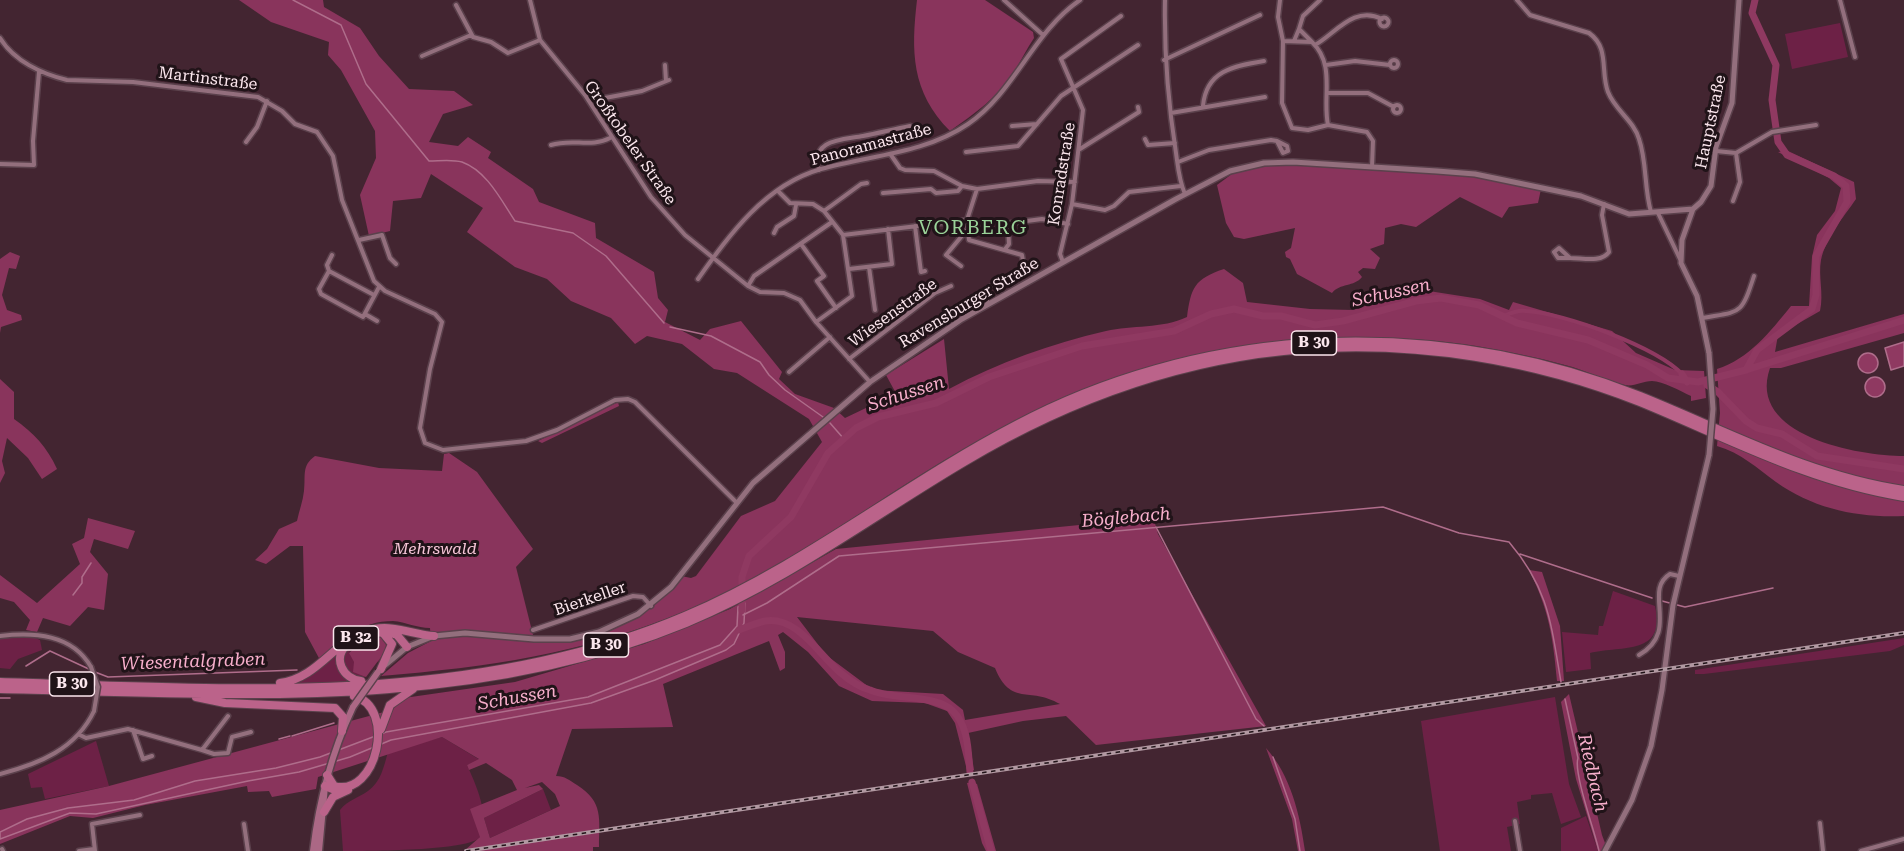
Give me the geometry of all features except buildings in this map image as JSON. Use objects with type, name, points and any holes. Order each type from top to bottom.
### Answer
[{"type":"highway","name":"B 30","points":[[758,585],[976,447],[1059,404],[1130,377],[1186,362],[1243,350],[1304,343],[1402,342],[1478,350],[1544,364],[1642,397],[1810,468],[1868,484],[1904,490]]},
{"type":"highway","name":"B 30","points":[[0,689],[328,693],[416,687],[514,674],[591,656],[642,640],[758,585],[964,461],[1062,410],[1132,383],[1188,368],[1305,349],[1359,348],[1429,351],[1531,367],[1581,381],[1641,403],[1809,475],[1904,497]]},
{"type":"highway","name":"B 30","points":[[0,682],[263,687],[378,684],[478,674],[557,658],[641,633],[728,600]]},
{"type":"highway","name":"B 30","points":[[263,687],[309,674],[358,634],[377,628],[434,636]]},
{"type":"highway","points":[[396,629],[407,637],[409,644],[407,647]]},
{"type":"highway","name":"B 32","points":[[378,684],[350,679],[345,674],[340,659],[343,648],[358,636],[377,631],[388,637],[392,644],[379,670]]},
{"type":"highway","points":[[377,631],[397,635],[407,647]]},
{"type":"highway","name":"B 30","points":[[324,812],[330,800],[340,792],[362,784],[371,766],[383,720],[390,705],[416,687]]},
{"type":"highway","points":[[174,692],[180,696],[225,703],[336,708],[341,713],[342,731]]},
{"type":"highway","points":[[327,775],[334,786],[350,787],[363,780],[371,766],[378,727],[370,705],[356,696],[328,693]]},
{"type":"highway","points":[[325,786],[340,792]]},
{"type":"main road","name":"Hauptstraße","points":[[1681,262],[1682,240],[1693,209],[1701,202],[1711,186],[1716,151],[1734,92],[1739,0]]},
{"type":"main road","name":"Ravensburger Straße","points":[[379,670],[407,647],[434,636],[465,633],[534,639],[570,639],[614,627],[651,606],[681,576],[736,502],[772,465],[870,382],[936,336],[989,304],[1230,171],[1264,163],[1293,162],[1475,174],[1581,195],[1629,213],[1655,213]]},
{"type":"main road","points":[[1655,213],[1693,209]]},
{"type":"main road","points":[[1605,851],[1632,800],[1651,746],[1660,700],[1673,604],[1709,455],[1713,409],[1709,353],[1697,296],[1681,262]]},
{"type":"main road","name":"B 32","points":[[319,851],[327,775],[353,707],[379,670]]},
{"type":"main road","name":"B 32","points":[[313,851],[321,796],[325,786]]},
{"type":"street","points":[[456,5],[471,35],[508,53],[540,40],[530,0]]},
{"type":"street","points":[[1004,0],[1043,36]]},
{"type":"street","name":"Panoramastraße","points":[[698,279],[744,219],[778,190],[819,170],[891,155],[925,145],[968,124],[999,97],[1043,36],[1065,11],[1080,0]]},
{"type":"street","points":[[1165,0],[1164,60],[1174,143],[1181,186],[1185,194]]},
{"type":"street","points":[[1280,0],[1278,17],[1283,41],[1282,104],[1290,124],[1298,130],[1322,129],[1328,125],[1370,135],[1373,141],[1372,167]]},
{"type":"street","points":[[1294,40],[1303,16],[1320,0]]},
{"type":"street","points":[[1517,0],[1530,15],[1589,33],[1601,44],[1609,93],[1640,140],[1644,181],[1655,213],[1681,262]]},
{"type":"street","points":[[1840,0],[1855,57]]},
{"type":"street","points":[[1164,60],[1260,15]]},
{"type":"street","points":[[1283,41],[1294,40],[1313,44],[1349,20],[1364,15],[1382,19]]},
{"type":"street","name":"Konradstraße","points":[[1063,262],[1060,254],[1072,204],[1083,110],[1061,59],[1121,16]]},
{"type":"street","points":[[1299,29],[1313,44],[1326,65],[1329,93],[1328,125]]},
{"type":"street","points":[[422,56],[471,35]]},
{"type":"street","name":"Martinstraße","points":[[0,38],[6,47],[39,72],[67,80],[160,85],[267,100],[284,112],[295,124],[322,136],[333,156],[342,200],[370,274],[379,287]]},
{"type":"street","name":"Großtobeler Straße","points":[[540,40],[589,101],[610,138],[665,215],[748,286],[760,292],[795,296],[870,382]]},
{"type":"street","points":[[966,152],[1018,146],[1062,96],[1138,45]]},
{"type":"street","points":[[1171,113],[1203,109],[1204,91],[1210,80],[1226,71],[1264,61]]},
{"type":"street","points":[[1326,65],[1355,62],[1390,65]]},
{"type":"street","points":[[589,101],[634,93],[668,81],[665,65]]},
{"type":"street","points":[[0,164],[34,165],[33,141],[39,72]]},
{"type":"street","points":[[1329,93],[1368,93],[1394,106]]},
{"type":"street","points":[[1203,106],[1265,97]]},
{"type":"street","points":[[246,142],[257,127],[267,100]]},
{"type":"street","points":[[1080,149],[1139,112],[1138,107]]},
{"type":"street","points":[[1012,126],[1037,123]]},
{"type":"street","points":[[1716,151],[1736,153],[1772,132],[1816,125]]},
{"type":"street","points":[[819,170],[816,162],[820,149],[833,140],[910,126]]},
{"type":"street","points":[[551,145],[567,142],[596,144],[610,138]]},
{"type":"street","points":[[1146,139],[1148,145],[1174,143]]},
{"type":"street","points":[[1178,162],[1224,147],[1277,141]]},
{"type":"street","points":[[1733,201],[1740,182],[1736,153]]},
{"type":"street","points":[[891,155],[900,168],[934,171],[962,186],[977,189],[1038,181],[1075,182]]},
{"type":"street","points":[[824,211],[861,184],[867,183]]},
{"type":"street","points":[[883,193],[931,189],[936,194],[958,191],[962,186]]},
{"type":"street","points":[[1072,204],[1105,210],[1114,206],[1129,192],[1181,186]]},
{"type":"street","points":[[977,189],[967,219],[966,231],[969,240],[1022,255],[1025,273],[1006,283],[1000,281],[988,288],[984,296],[989,304]]},
{"type":"street","points":[[778,190],[796,205],[813,204],[824,211],[843,235],[852,296],[816,322]]},
{"type":"street","points":[[1570,258],[1601,258],[1609,252],[1602,215],[1604,203]]},
{"type":"street","points":[[774,233],[777,228],[794,216],[796,205]]},
{"type":"street","points":[[843,235],[967,219]]},
{"type":"street","points":[[1006,249],[1009,244],[1008,227],[1011,223],[1042,219],[1068,224]]},
{"type":"street","points":[[748,286],[754,276],[832,222]]},
{"type":"street","points":[[915,226],[921,272],[926,271]]},
{"type":"street","points":[[849,269],[892,264],[888,229]]},
{"type":"street","points":[[961,266],[946,255],[966,231]]},
{"type":"street","points":[[359,240],[382,235],[390,258],[396,264]]},
{"type":"street","points":[[801,244],[824,276],[817,281],[836,308]]},
{"type":"street","points":[[332,255],[327,265],[329,271],[374,295]]},
{"type":"street","points":[[869,267],[875,310]]},
{"type":"street","points":[[329,271],[319,289],[321,294],[363,317],[379,287],[435,314],[442,322],[430,369],[420,428],[425,443],[443,450],[532,440],[615,400],[628,399],[635,402],[736,502]]},
{"type":"street","points":[[1702,318],[1731,315],[1738,311],[1747,299],[1754,276]]},
{"type":"street","name":"Wiesenstraße","points":[[849,359],[935,294],[951,286]]},
{"type":"street","points":[[365,314],[377,321]]},
{"type":"street","points":[[789,372],[830,337]]},
{"type":"street","points":[[1639,655],[1653,645],[1660,631],[1662,620],[1658,602],[1665,578],[1670,574],[1679,576]]},
{"type":"street","name":"Bierkeller","points":[[533,630],[633,596],[643,597],[651,606]]},
{"type":"street","points":[[0,636],[48,636],[73,647],[91,667],[98,687],[94,711],[80,735],[49,757],[0,774]]},
{"type":"street","points":[[202,750],[228,716]]},
{"type":"street","points":[[80,735],[86,738],[116,729],[133,730],[214,754],[228,753],[232,737],[251,732]]},
{"type":"street","points":[[133,730],[140,755],[143,759],[152,756]]},
{"type":"street","points":[[79,851],[94,850],[92,824],[140,815]]},
{"type":"street","points":[[1515,821],[1520,851]]},
{"type":"street","points":[[1820,823],[1823,851]]},
{"type":"street","points":[[244,824],[248,851]]},
{"type":"street","points":[[1861,851],[1904,839]]},
{"type":"shaded area","points":[[1840,23],[1848,57],[1792,69],[1785,34]]},
{"type":"shaded area","points":[[1904,342],[1904,366],[1891,370],[1885,348]]},
{"type":"shaded area","points":[[1868,353],[1875,356],[1878,363],[1875,370],[1868,373],[1861,370],[1858,363],[1861,356]]},
{"type":"shaded area","points":[[1875,377],[1882,380],[1885,387],[1882,394],[1875,397],[1868,394],[1865,387],[1868,380]]},
{"type":"shaded area","points":[[1613,591],[1655,606],[1657,622],[1654,633],[1648,641],[1639,645],[1590,653],[1591,669],[1566,672],[1562,632],[1598,635],[1599,626],[1603,626]]},
{"type":"shaded area","points":[[745,603],[744,623],[734,644],[726,650],[655,680],[591,703],[391,740],[350,757],[299,772],[96,814],[70,813],[0,839],[0,832],[27,819],[68,808],[134,800],[195,781],[276,768],[320,757],[386,732],[588,697],[720,645],[737,626],[738,607]]},
{"type":"shaded area","points":[[376,633],[386,640],[387,653],[378,662],[357,647],[349,652],[360,673],[366,677],[356,678],[344,668],[345,654],[357,640]]},
{"type":"shaded area","points":[[25,634],[40,640],[42,650],[18,659],[10,669],[0,668],[0,636]]},
{"type":"shaded area","points":[[1904,638],[1904,645],[1890,651],[1695,674],[1695,670]]},
{"type":"shaded area","points":[[340,648],[338,655],[351,683],[292,684],[315,673]]},
{"type":"shaded area","points":[[1555,697],[1569,784],[1581,817],[1561,824],[1552,793],[1531,795],[1531,799],[1517,802],[1520,824],[1507,827],[1511,851],[1440,851],[1421,721]]},
{"type":"shaded area","points":[[442,737],[480,760],[467,765],[483,810],[483,828],[480,837],[472,842],[438,848],[343,851],[340,810],[376,783],[388,752]]},
{"type":"shaded area","points":[[96,741],[109,786],[45,799],[42,787],[31,788],[28,774]]},
{"type":"shaded area","points":[[543,789],[551,810],[490,838],[484,818]]},
{"type":"shaded area","points":[[1586,816],[1598,851],[1561,851],[1561,828]]},
{"type":"green space","name":"Mehrswald","points":[[239,0],[323,0],[324,7],[360,28],[379,56],[409,89],[454,91],[473,105],[443,114],[429,142],[458,146],[468,137],[491,152],[488,158],[533,189],[539,202],[595,223],[596,238],[654,272],[658,298],[668,310],[665,322],[700,340],[710,329],[741,321],[782,372],[779,379],[795,394],[834,408],[845,418],[898,397],[886,375],[944,339],[949,389],[1006,362],[1065,342],[1106,331],[1157,325],[1187,317],[1190,299],[1196,286],[1206,277],[1224,269],[1243,283],[1247,302],[1310,309],[1353,310],[1416,289],[1480,299],[1509,310],[1513,302],[1612,331],[1636,353],[1675,370],[1704,371],[1706,398],[1691,401],[1691,396],[1656,381],[1625,385],[1572,367],[1521,354],[1412,339],[1348,338],[1285,342],[1222,351],[1160,365],[1100,385],[1041,409],[945,460],[760,575],[681,613],[644,627],[570,649],[497,663],[381,676],[408,653],[431,641],[430,628],[393,621],[382,622],[371,624],[352,633],[320,660],[305,632],[303,546],[290,546],[266,564],[255,560],[267,549],[279,529],[297,521],[306,468],[315,456],[379,468],[442,471],[444,454],[449,453],[477,472],[533,549],[516,567],[534,639],[570,639],[627,620],[681,576],[691,578],[696,576],[741,516],[775,501],[822,442],[809,419],[737,373],[714,369],[682,344],[647,336],[635,344],[611,318],[571,301],[547,279],[515,267],[467,232],[483,208],[431,174],[421,198],[393,201],[390,231],[369,236],[360,195],[376,158],[375,131],[341,70],[328,55],[329,42],[271,22]]},
{"type":"green space","points":[[917,0],[985,0],[1033,32],[1034,38],[1002,88],[950,131],[937,116],[921,86],[914,36]]},
{"type":"green space","points":[[1788,151],[1854,182],[1856,199],[1835,228],[1823,252],[1820,266],[1820,311],[1778,335],[1775,352],[1904,314],[1904,333],[1781,368],[1770,368],[1767,391],[1774,410],[1790,426],[1811,437],[1861,452],[1904,456],[1904,516],[1853,513],[1821,505],[1791,491],[1741,457],[1717,446],[1720,413],[1717,369],[1749,352],[1767,335],[1791,306],[1809,306],[1812,257],[1817,235],[1835,211],[1841,188],[1829,178],[1778,152]]},
{"type":"green space","points":[[1276,162],[1475,174],[1541,189],[1538,203],[1509,207],[1502,218],[1460,197],[1416,227],[1401,224],[1385,228],[1384,244],[1370,249],[1380,258],[1375,269],[1363,268],[1358,272],[1362,277],[1359,280],[1332,293],[1297,274],[1290,259],[1286,257],[1285,252],[1291,248],[1295,228],[1244,239],[1234,237],[1226,223],[1217,185],[1240,168]]},
{"type":"green space","points":[[10,252],[20,256],[16,269],[9,268],[2,295],[7,310],[21,315],[22,320],[1,327],[0,333],[0,259]]},
{"type":"green space","points":[[0,379],[14,392],[14,419],[39,441],[57,469],[42,479],[28,458],[7,438],[2,461],[5,473],[0,483]]},
{"type":"green space","points":[[618,402],[619,406],[542,443],[538,441]]},
{"type":"green space","points":[[1138,516],[1154,520],[1158,534],[1266,726],[1096,745],[1066,716],[1023,721],[968,733],[974,770],[967,770],[955,723],[947,711],[925,703],[872,701],[839,686],[808,652],[783,632],[778,635],[785,652],[785,668],[780,671],[769,641],[663,684],[673,727],[572,729],[556,776],[586,791],[596,805],[599,820],[599,847],[593,847],[593,851],[464,851],[480,837],[470,809],[517,790],[512,780],[486,763],[469,770],[467,765],[479,759],[442,737],[318,777],[316,789],[272,797],[269,791],[248,792],[247,786],[145,805],[93,818],[70,816],[0,844],[0,810],[109,786],[393,710],[397,702],[404,698],[515,682],[644,644],[730,609],[836,549],[1120,521]],"holes":[[[797,617],[933,631],[958,652],[995,668],[1001,680],[1014,692],[1039,696],[1060,704],[965,720],[963,710],[943,694],[873,690],[826,655]],[[542,782],[555,794],[560,806],[490,838],[484,818],[543,789],[539,785],[525,788]]]},
{"type":"green space","points":[[88,518],[135,531],[128,549],[94,539],[90,552],[108,574],[104,610],[88,607],[70,626],[43,618],[37,632],[26,630],[30,620],[14,602],[0,598],[0,575],[37,603],[80,564],[72,544],[84,538]]},
{"type":"green space","points":[[1529,570],[1542,572],[1560,626],[1564,681],[1557,681],[1549,624]]},
{"type":"green space","points":[[381,638],[386,645],[384,653],[366,677],[353,672],[354,662],[349,653],[364,639]]},
{"type":"green space","points":[[1569,694],[1602,835],[1608,851],[1598,851],[1576,779],[1561,702]]},
{"type":"green space","points":[[1266,748],[1282,771],[1293,796],[1305,851],[1298,851],[1292,819]]},
{"type":"green space","points":[[967,783],[977,784],[996,851],[986,851],[982,843]]},
{"type":"waterway","points":[[293,0],[341,25],[366,84],[429,161],[454,161],[471,166],[493,187],[515,221],[573,233],[606,256],[664,323]]},
{"type":"waterway","points":[[1746,370],[1757,350],[1812,309],[1816,295],[1816,256],[1847,202],[1846,186],[1834,176],[1787,155],[1778,142],[1772,100],[1776,65],[1752,13],[1755,0]]},
{"type":"waterway","name":"Schussen","points":[[742,610],[742,577],[749,556],[791,517],[828,453],[856,428],[878,417],[936,403],[989,377],[1082,346],[1174,331],[1211,314],[1234,309],[1263,316],[1281,316],[1315,325],[1343,321],[1416,301],[1441,298],[1479,305],[1517,323],[1588,340],[1647,365],[1668,378],[1698,382],[1746,370],[1904,320]]},
{"type":"waterway","points":[[1504,316],[1517,311],[1526,311],[1543,313],[1585,325],[1652,353],[1682,374]]},
{"type":"waterway","points":[[670,327],[711,336],[760,362],[769,375],[785,390],[823,417]]},
{"type":"waterway","name":"Schussen","points":[[1682,374],[1687,382]]},
{"type":"waterway","points":[[1707,385],[1718,392],[1746,421],[1757,428],[1782,434],[1817,456],[1904,469]]},
{"type":"waterway","points":[[830,423],[844,439]]},
{"type":"waterway","name":"Böglebach","points":[[743,615],[767,603],[839,556],[1383,507],[1459,533],[1509,542],[1533,576],[1546,608],[1561,682]]},
{"type":"waterway","points":[[1156,527],[1256,719],[1264,726]]},
{"type":"waterway","points":[[1520,554],[1652,598]]},
{"type":"waterway","points":[[73,595],[82,583],[82,577],[91,563]]},
{"type":"waterway","points":[[1662,601],[1685,607],[1773,588]]},
{"type":"waterway","points":[[739,630],[765,621],[777,621],[788,625],[808,639],[842,674],[866,689],[936,702],[945,706],[953,711],[962,724],[967,740],[970,772]]},
{"type":"waterway","name":"Wiesentalgraben","points":[[26,666],[50,651],[91,670]]},
{"type":"waterway","name":"Wiesentalgraben","points":[[95,672],[108,677],[297,670]]},
{"type":"waterway","name":"Wiesentalgraben","points":[[0,698],[10,698]]},
{"type":"waterway","name":"Riedbach","points":[[1565,699],[1578,758],[1581,789],[1599,851]]},
{"type":"waterway","points":[[292,736],[334,723]]},
{"type":"waterway","points":[[279,739],[290,736]]},
{"type":"waterway","points":[[1273,757],[1295,819],[1300,851]]},
{"type":"waterway","points":[[972,782],[991,851]]},
{"type":"railway","points":[[466,851],[1904,633]]},
{"type":"district","name":"VORBERG","points":[[973,228]]}]
